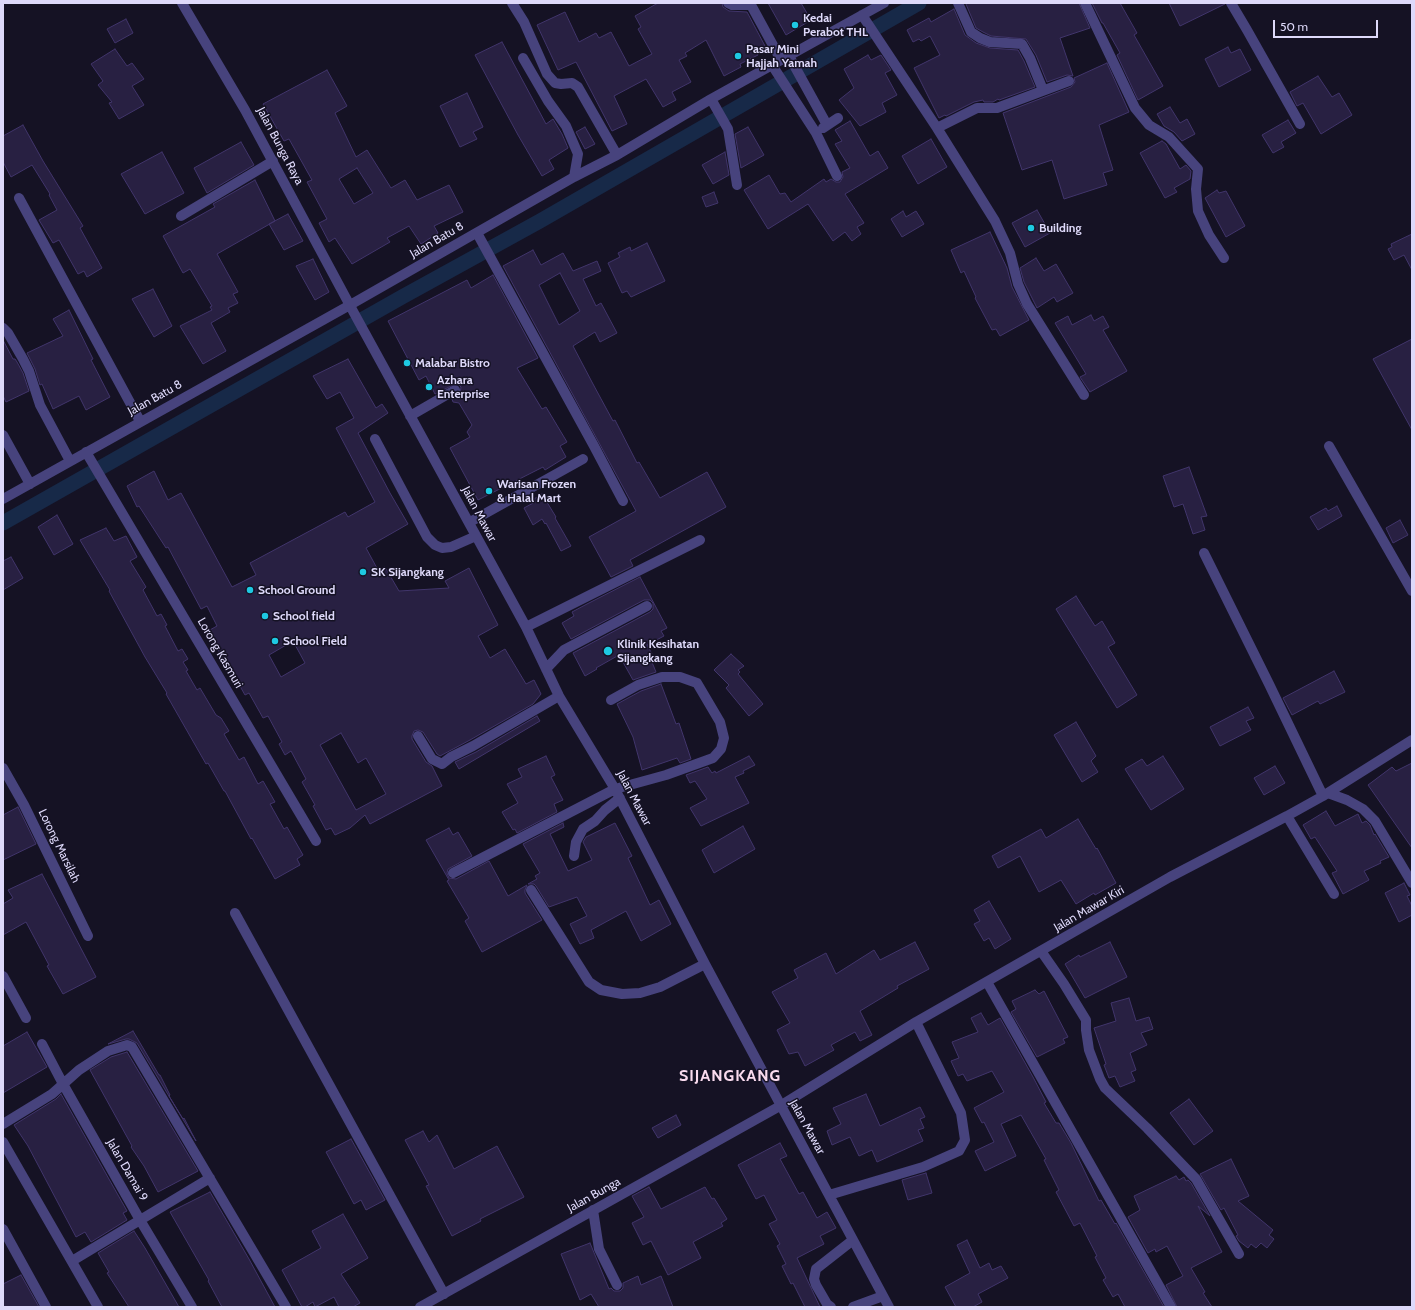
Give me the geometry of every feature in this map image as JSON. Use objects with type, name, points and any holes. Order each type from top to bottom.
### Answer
[{"type":"street","name":"Jalan Bunga Raya","points":[[182,3],[245,110],[352,309]]},
{"type":"street","points":[[512,3],[524,22],[547,74],[555,82],[561,84],[572,83],[578,87],[616,155]]},
{"type":"street","points":[[728,3],[732,5],[752,4],[781,60],[779,75],[816,133],[837,176]]},
{"type":"street","name":"Jalan Batu 8","points":[[3,499],[70,461],[89,456],[140,421],[352,309],[477,233],[574,177],[616,155],[711,99],[781,60],[864,19],[884,3]]},
{"type":"street","points":[[958,3],[971,32],[980,38],[990,42],[1022,44],[1030,58],[1043,90]]},
{"type":"street","points":[[1085,3],[1135,108],[1149,126],[1169,137],[1198,169],[1196,189],[1198,211],[1224,258]]},
{"type":"street","points":[[1231,3],[1300,124]]},
{"type":"street","points":[[864,19],[937,128],[995,221],[1010,253],[1018,284],[1027,304],[1084,395]]},
{"type":"street","points":[[523,58],[548,101],[566,126],[578,154],[574,177]]},
{"type":"street","points":[[781,60],[794,65],[827,125]]},
{"type":"street","points":[[937,128],[977,108],[997,108],[1069,81]]},
{"type":"street","points":[[711,99],[728,129],[737,184]]},
{"type":"street","points":[[816,133],[838,118]]},
{"type":"street","points":[[181,216],[273,161]]},
{"type":"street","points":[[19,198],[140,421]]},
{"type":"street","points":[[477,233],[623,501]]},
{"type":"street","name":"Jalan Mawar","points":[[352,309],[470,522],[476,536],[526,628],[559,696],[620,798],[780,1106],[830,1195],[889,1307]]},
{"type":"street","points":[[3,328],[8,332],[23,359],[31,376],[40,405],[70,461]]},
{"type":"street","points":[[410,416],[455,390]]},
{"type":"street","points":[[3,435],[30,484]]},
{"type":"street","points":[[375,439],[427,537],[435,545],[442,548],[451,547],[476,536]]},
{"type":"street","points":[[1329,446],[1412,591]]},
{"type":"street","name":"Lorong Kasmuri","points":[[89,456],[316,841]]},
{"type":"street","points":[[470,522],[583,459]]},
{"type":"street","points":[[526,628],[700,540]]},
{"type":"street","points":[[1204,553],[1325,795],[1347,800],[1363,809],[1375,821],[1412,883]]},
{"type":"street","points":[[546,669],[564,650],[647,606]]},
{"type":"street","points":[[453,873],[615,789],[666,775],[713,758],[722,749],[724,738],[720,722],[697,683],[680,677],[662,678],[638,685],[611,700]]},
{"type":"street","points":[[418,736],[432,759],[442,764],[451,757],[473,746],[559,696]]},
{"type":"street","name":"Jalan Mawar Kiri","points":[[780,1106],[916,1022],[1170,877],[1325,795],[1412,740]]},
{"type":"street","name":"Lorong Marsilah","points":[[3,768],[24,805],[88,936]]},
{"type":"street","points":[[574,856],[576,842],[583,829],[595,821],[605,810],[620,798]]},
{"type":"street","points":[[1287,816],[1334,894]]},
{"type":"street","points":[[531,890],[589,982],[601,990],[622,994],[640,993],[660,987],[705,964]]},
{"type":"street","points":[[235,913],[444,1294]]},
{"type":"street","points":[[1041,951],[1064,984],[1086,1020],[1089,1050],[1105,1088],[1147,1128],[1196,1179],[1240,1254]]},
{"type":"street","points":[[3,976],[26,1018]]},
{"type":"street","points":[[987,982],[1171,1307]]},
{"type":"street","points":[[830,1195],[923,1167],[959,1151],[965,1140],[961,1113],[916,1022]]},
{"type":"street","name":"Jalan Damai 9","points":[[42,1044],[140,1220],[192,1307]]},
{"type":"street","points":[[3,1124],[52,1094],[79,1070],[108,1051],[127,1045],[132,1047],[286,1307]]},
{"type":"street","name":"Jalan Bunga","points":[[420,1307],[780,1106]]},
{"type":"street","points":[[3,1142],[98,1307]]},
{"type":"street","points":[[72,1261],[210,1178]]},
{"type":"street","points":[[593,1210],[598,1249],[616,1285]]},
{"type":"street","points":[[3,1229],[46,1307]]},
{"type":"street","points":[[831,1307],[827,1304],[816,1285],[814,1279],[816,1269],[853,1240]]},
{"type":"street","points":[[853,1307],[883,1296]]},
{"type":"building","points":[[658,3],[722,3],[723,7],[729,11],[747,12],[765,46],[756,50],[758,55],[740,64],[741,67],[724,76],[706,40],[685,53],[687,56],[679,60],[691,82],[672,92],[676,100],[663,107],[646,79],[614,96],[627,124],[612,131],[576,62],[558,70],[537,25],[565,12],[579,42],[596,33],[599,38],[611,32],[629,66],[652,54],[638,29],[641,27],[635,16]]},
{"type":"building","points":[[768,3],[801,3],[811,20],[786,35]]},
{"type":"building","points":[[1079,3],[1090,28],[1060,38],[1073,76],[1067,75],[1047,82],[1036,55],[1026,39],[991,36],[976,28],[966,4]]},
{"type":"building","points":[[1092,3],[1120,3],[1137,33],[1134,35],[1163,86],[1138,100],[1117,55],[1120,53]]},
{"type":"building","points":[[1169,3],[1225,3],[1225,4],[1180,26]]},
{"type":"building","points":[[954,9],[965,35],[976,43],[990,48],[1018,50],[1035,87],[993,102],[984,102],[983,100],[974,102],[939,118],[914,68],[940,55],[930,36],[921,41],[919,39],[913,42],[907,30],[929,18],[931,22]]},
{"type":"building","points":[[126,19],[133,33],[115,43],[107,29]]},
{"type":"building","points":[[502,42],[546,124],[553,119],[568,148],[549,160],[554,169],[542,176],[475,55]]},
{"type":"building","points":[[1228,47],[1231,53],[1240,49],[1251,70],[1219,87],[1205,59]]},
{"type":"building","points":[[115,49],[127,66],[132,63],[144,79],[132,86],[144,105],[119,119],[109,103],[112,102],[98,85],[103,81],[91,64]]},
{"type":"building","points":[[868,55],[871,60],[881,55],[891,70],[885,73],[897,95],[882,103],[886,112],[860,126],[839,100],[854,88],[844,69]]},
{"type":"building","points":[[1107,63],[1129,112],[1099,125],[1113,170],[1103,173],[1107,185],[1064,199],[1052,160],[1022,170],[1003,113],[1071,87],[1075,82],[1074,78]]},
{"type":"building","points":[[327,70],[347,106],[335,113],[356,157],[367,150],[391,188],[405,180],[417,200],[449,185],[463,212],[434,226],[438,233],[421,244],[409,226],[387,238],[390,242],[352,264],[335,238],[329,242],[319,223],[327,219],[307,182],[312,180],[289,139],[284,141],[263,104]],"holes":[[[357,168],[373,193],[354,204],[339,179]]]},
{"type":"building","points":[[1318,76],[1332,97],[1339,93],[1352,115],[1321,134],[1303,103],[1297,106],[1290,92]]},
{"type":"building","points":[[467,93],[483,127],[473,132],[477,139],[460,147],[440,106]]},
{"type":"building","points":[[1170,107],[1180,123],[1187,119],[1195,134],[1182,141],[1174,132],[1164,126],[1157,114]]},
{"type":"building","points":[[1288,120],[1296,133],[1281,142],[1284,147],[1273,153],[1262,135]]},
{"type":"building","points":[[850,121],[870,156],[878,151],[888,168],[845,194],[864,223],[857,227],[861,234],[852,241],[845,232],[833,241],[808,204],[768,229],[744,190],[769,175],[780,194],[785,193],[791,202],[824,179],[826,182],[831,179],[836,182],[840,182],[843,177],[842,172],[850,168],[835,144],[842,141],[835,130]]},
{"type":"building","points":[[23,125],[83,226],[80,228],[102,268],[87,277],[84,271],[78,274],[59,240],[53,243],[39,220],[57,210],[49,195],[50,194],[32,165],[11,177],[3,162],[3,136]]},
{"type":"building","points":[[585,127],[595,144],[585,149],[576,132]]},
{"type":"building","points":[[748,127],[764,155],[741,168],[735,134]]},
{"type":"building","points":[[931,139],[947,167],[918,184],[902,156]]},
{"type":"building","points":[[1162,141],[1166,144],[1180,169],[1186,165],[1191,171],[1190,179],[1174,188],[1177,192],[1165,198],[1140,153]]},
{"type":"building","points":[[241,142],[254,165],[207,193],[194,168]]},
{"type":"building","points":[[162,152],[184,193],[145,214],[121,174]]},
{"type":"building","points":[[725,152],[729,175],[713,184],[702,165]]},
{"type":"building","points":[[255,180],[275,221],[217,254],[238,292],[233,294],[238,303],[228,308],[230,312],[211,323],[226,351],[203,364],[180,326],[212,310],[210,307],[212,306],[190,269],[183,273],[163,236],[215,207],[213,204]]},
{"type":"building","points":[[1217,190],[1219,193],[1226,191],[1245,226],[1226,237],[1205,198]]},
{"type":"building","points":[[714,192],[718,203],[706,207],[702,197]]},
{"type":"building","name":"Building","points":[[1037,210],[1050,233],[1025,247],[1012,223]]},
{"type":"building","points":[[903,211],[906,217],[916,211],[924,224],[902,237],[891,219]]},
{"type":"building","points":[[288,214],[303,241],[284,250],[269,224]]},
{"type":"building","points":[[990,232],[1007,268],[1012,287],[1029,320],[1000,336],[996,329],[992,330],[975,298],[976,297],[964,271],[961,273],[951,250]]},
{"type":"building","points":[[1412,234],[1412,270],[1404,255],[1394,260],[1388,249],[1392,247],[1391,244]]},
{"type":"building","points":[[647,243],[665,281],[631,297],[627,291],[622,293],[608,263],[620,257],[618,253],[630,247],[631,251]]},
{"type":"building","points":[[533,250],[541,265],[563,253],[573,271],[597,261],[601,271],[583,279],[596,306],[601,303],[617,333],[600,342],[595,332],[573,346],[613,421],[615,420],[637,463],[639,462],[660,498],[707,472],[726,507],[630,560],[633,566],[611,577],[589,537],[636,511],[503,266]],"holes":[[[560,273],[580,311],[559,325],[539,285]]]},
{"type":"building","points":[[1036,258],[1044,271],[1056,264],[1073,293],[1057,302],[1054,297],[1037,308],[1024,282],[1020,268]]},
{"type":"building","points":[[313,259],[329,292],[315,300],[296,266]]},
{"type":"building","points":[[493,275],[538,358],[517,368],[542,409],[546,407],[567,442],[560,446],[566,457],[545,470],[543,467],[478,500],[450,448],[470,437],[467,432],[472,425],[459,403],[453,402],[452,399],[460,394],[461,387],[458,384],[455,384],[435,394],[426,376],[419,380],[388,321],[467,280],[471,288]]},
{"type":"building","points":[[153,289],[172,326],[154,337],[132,299]]},
{"type":"building","points":[[69,310],[93,359],[91,360],[110,397],[86,410],[79,396],[53,409],[42,384],[40,385],[35,369],[27,353],[63,336],[53,319]]},
{"type":"building","points":[[1091,315],[1094,321],[1103,316],[1109,327],[1103,330],[1127,371],[1090,392],[1080,377],[1086,374],[1055,323],[1068,316],[1072,325]]},
{"type":"building","points":[[1412,339],[1412,430],[1373,359]]},
{"type":"building","points":[[3,340],[13,359],[15,359],[23,373],[29,391],[6,402],[3,396]]},
{"type":"building","points":[[348,359],[376,408],[382,404],[388,413],[358,433],[408,524],[366,548],[378,570],[385,567],[399,591],[449,588],[445,581],[469,568],[498,625],[478,636],[490,658],[505,649],[526,684],[534,680],[541,694],[533,704],[440,756],[437,754],[423,732],[418,730],[414,731],[412,739],[426,762],[432,766],[442,786],[370,824],[365,815],[350,828],[335,835],[331,828],[326,830],[313,806],[315,805],[302,782],[306,779],[291,751],[285,755],[279,744],[282,742],[268,716],[263,718],[249,693],[245,695],[224,658],[223,659],[208,631],[217,626],[207,606],[201,609],[168,547],[166,548],[139,506],[137,507],[127,486],[154,471],[168,500],[181,493],[232,587],[256,575],[250,563],[345,512],[348,517],[375,502],[336,428],[354,418],[340,392],[327,399],[313,376]],"holes":[[[293,641],[305,663],[281,677],[269,655]],[[341,733],[358,763],[366,758],[386,794],[356,810],[320,745]]]},
{"type":"building","points":[[1189,467],[1207,516],[1201,517],[1205,530],[1193,534],[1183,504],[1174,507],[1163,476]]},
{"type":"building","points":[[542,494],[571,546],[561,551],[546,523],[545,524],[542,519],[533,525],[524,508],[535,502],[534,499]]},
{"type":"building","points":[[1337,506],[1342,516],[1318,530],[1310,517],[1326,508],[1328,511]]},
{"type":"building","points":[[57,515],[73,544],[54,555],[38,527]]},
{"type":"building","points":[[1400,520],[1408,535],[1393,543],[1386,528]]},
{"type":"building","points":[[106,528],[114,541],[126,536],[137,557],[130,561],[146,587],[143,590],[157,616],[161,614],[167,625],[165,626],[178,651],[182,649],[188,659],[183,662],[188,670],[186,671],[197,690],[200,688],[216,715],[221,718],[229,731],[224,734],[239,760],[244,757],[258,784],[263,781],[275,802],[270,804],[284,829],[287,827],[303,855],[297,859],[300,865],[275,879],[225,791],[208,763],[206,764],[166,694],[167,693],[145,657],[109,591],[110,590],[80,540]]},
{"type":"building","points":[[11,557],[23,578],[3,590],[3,561]]},
{"type":"building","points":[[640,577],[667,628],[661,631],[664,636],[647,645],[652,654],[649,655],[656,672],[633,680],[619,655],[585,676],[573,653],[650,612],[653,609],[653,603],[650,600],[644,600],[571,639],[562,623],[574,616],[572,612]]},
{"type":"building","points":[[1076,596],[1095,626],[1102,621],[1115,643],[1108,647],[1137,695],[1117,708],[1056,609]]},
{"type":"building","points":[[731,654],[744,666],[738,670],[740,672],[738,674],[763,704],[749,716],[726,688],[729,685],[714,670]]},
{"type":"building","points":[[1334,671],[1345,692],[1320,704],[1318,701],[1292,715],[1283,698]]},
{"type":"building","points":[[661,684],[676,724],[679,723],[691,759],[680,763],[677,758],[642,770],[633,737],[617,704],[641,691]]},
{"type":"building","points":[[1248,707],[1254,718],[1246,721],[1251,730],[1220,746],[1210,727]]},
{"type":"building","points":[[537,716],[540,721],[459,769],[455,762],[476,752]]},
{"type":"building","points":[[1076,722],[1096,756],[1091,761],[1098,772],[1082,782],[1054,735]]},
{"type":"building","points":[[546,756],[555,775],[551,777],[563,800],[554,804],[557,812],[517,833],[515,829],[513,830],[502,812],[518,803],[507,784],[522,777],[518,769]]},
{"type":"building","points":[[749,756],[755,765],[743,771],[744,773],[735,777],[749,803],[701,826],[690,808],[707,799],[695,781],[690,783],[686,775],[708,767],[712,773],[715,771],[716,773]]},
{"type":"building","points":[[1163,756],[1184,789],[1151,810],[1125,769],[1142,759],[1147,766]]},
{"type":"building","points":[[1412,763],[1412,848],[1368,785],[1392,767],[1396,771]]},
{"type":"building","points":[[1275,766],[1285,783],[1264,795],[1254,778]]},
{"type":"building","points":[[18,807],[36,844],[3,860],[3,815]]},
{"type":"building","points":[[1326,811],[1335,826],[1358,814],[1362,823],[1366,821],[1370,825],[1374,835],[1375,834],[1389,857],[1380,861],[1381,863],[1364,871],[1369,880],[1343,894],[1332,873],[1337,871],[1315,837],[1311,839],[1303,825]]},
{"type":"building","points":[[1078,819],[1096,849],[1097,848],[1116,883],[1095,895],[1094,893],[1076,904],[1061,880],[1039,892],[1020,856],[998,868],[992,856],[1041,829],[1046,838]]},
{"type":"building","points":[[563,823],[564,827],[550,834],[568,871],[592,860],[583,842],[586,837],[615,823],[632,856],[628,858],[650,905],[659,900],[671,924],[641,941],[626,911],[591,930],[594,938],[580,944],[570,924],[587,916],[577,897],[549,907],[536,886],[534,884],[528,884],[537,879],[535,876],[540,873],[523,844]]},
{"type":"building","points":[[743,826],[755,849],[714,873],[702,850]]},
{"type":"building","points":[[449,828],[453,835],[458,832],[472,856],[448,869],[447,873],[449,878],[456,879],[489,861],[508,896],[527,885],[525,893],[542,920],[482,952],[465,921],[469,918],[447,881],[449,880],[426,840]]},
{"type":"building","points":[[42,874],[96,977],[63,994],[47,966],[49,965],[26,922],[3,935],[3,904],[13,898],[8,890]]},
{"type":"building","points":[[1404,883],[1410,895],[1407,896],[1412,906],[1412,915],[1399,922],[1385,893]]},
{"type":"building","points":[[989,901],[1011,939],[995,949],[989,938],[984,941],[974,924],[980,921],[974,910]]},
{"type":"building","points":[[915,942],[929,969],[897,986],[898,988],[860,1011],[872,1035],[860,1041],[855,1032],[831,1045],[834,1050],[805,1066],[798,1052],[789,1054],[777,1030],[790,1023],[772,992],[798,978],[794,970],[826,953],[836,974],[874,950],[880,960]]},
{"type":"building","points":[[1110,942],[1127,977],[1085,998],[1065,964],[1079,955],[1080,957]]},
{"type":"building","points":[[1035,990],[1039,994],[1044,991],[1068,1037],[1063,1039],[1065,1043],[1037,1057],[1011,1012],[1016,1009],[1012,1001]]},
{"type":"building","points":[[1129,998],[1136,1021],[1149,1017],[1153,1029],[1141,1033],[1147,1045],[1130,1053],[1136,1070],[1131,1072],[1135,1081],[1120,1087],[1115,1076],[1109,1078],[1094,1028],[1116,1021],[1111,1003]]},
{"type":"building","points":[[981,1013],[988,1025],[1000,1018],[1046,1102],[1044,1103],[1056,1123],[1059,1123],[1071,1143],[1099,1201],[1101,1200],[1115,1224],[1116,1223],[1164,1307],[1125,1307],[1118,1294],[1113,1297],[1103,1280],[1106,1278],[1095,1257],[1097,1256],[1080,1223],[1074,1226],[1056,1192],[1059,1190],[1044,1160],[1046,1159],[1021,1115],[1001,1124],[1016,1156],[985,1171],[975,1151],[994,1142],[984,1122],[982,1123],[974,1108],[1004,1092],[992,1071],[967,1081],[963,1074],[958,1076],[951,1061],[959,1058],[952,1042],[978,1032],[971,1018]]},
{"type":"building","points":[[133,1031],[160,1075],[170,1095],[169,1096],[183,1119],[184,1118],[196,1141],[137,1043],[126,1039],[108,1044]]},
{"type":"building","points":[[27,1032],[47,1067],[3,1093],[3,1046]]},
{"type":"building","points":[[127,1052],[198,1171],[158,1192],[144,1166],[131,1147],[132,1146],[90,1070],[111,1057]]},
{"type":"building","points":[[61,1094],[127,1211],[123,1213],[127,1220],[91,1242],[85,1232],[76,1237],[28,1146],[14,1125],[56,1099]]},
{"type":"building","points":[[866,1094],[880,1126],[920,1107],[925,1117],[920,1119],[924,1128],[918,1130],[923,1141],[877,1162],[872,1150],[859,1156],[850,1137],[832,1145],[827,1131],[841,1124],[833,1108]]},
{"type":"building","points":[[1189,1099],[1213,1131],[1194,1145],[1170,1113]]},
{"type":"building","points":[[676,1115],[681,1125],[658,1138],[652,1128]]},
{"type":"building","points":[[423,1131],[429,1142],[437,1135],[454,1169],[497,1146],[524,1197],[480,1219],[481,1221],[452,1236],[426,1186],[429,1185],[405,1140]]},
{"type":"building","points":[[351,1139],[385,1200],[366,1210],[361,1200],[354,1204],[326,1152]]},
{"type":"building","points":[[780,1143],[787,1156],[780,1159],[799,1194],[803,1192],[817,1218],[827,1212],[836,1228],[820,1236],[824,1244],[797,1258],[820,1307],[805,1307],[793,1283],[791,1284],[782,1266],[786,1264],[777,1246],[780,1244],[769,1224],[777,1220],[764,1195],[756,1199],[738,1165]]},
{"type":"building","points":[[1231,1159],[1249,1196],[1238,1201],[1273,1230],[1269,1235],[1274,1239],[1267,1248],[1261,1243],[1256,1248],[1251,1244],[1248,1248],[1239,1241],[1236,1236],[1238,1235],[1224,1208],[1221,1210],[1200,1174]]},
{"type":"building","points":[[926,1173],[932,1193],[908,1200],[902,1180]]},
{"type":"building","points":[[1176,1176],[1179,1180],[1184,1177],[1186,1181],[1188,1180],[1191,1183],[1210,1216],[1198,1206],[1222,1252],[1191,1268],[1205,1292],[1203,1293],[1212,1307],[1177,1307],[1166,1285],[1183,1276],[1167,1246],[1156,1252],[1155,1249],[1148,1253],[1128,1217],[1140,1210],[1134,1196]]},
{"type":"building","points":[[649,1187],[661,1209],[705,1187],[727,1219],[721,1223],[723,1226],[693,1242],[701,1258],[668,1275],[651,1241],[643,1245],[632,1223],[644,1217],[632,1196]]},
{"type":"building","points":[[210,1192],[275,1307],[222,1307],[208,1281],[209,1280],[170,1212]]},
{"type":"building","points":[[343,1214],[368,1258],[341,1274],[360,1303],[353,1307],[339,1307],[334,1297],[315,1307],[313,1302],[305,1307],[302,1307],[282,1270],[321,1248],[312,1231]]},
{"type":"building","points":[[134,1231],[179,1307],[129,1307],[107,1273],[109,1272],[98,1253]]},
{"type":"building","points":[[967,1240],[980,1268],[989,1263],[992,1270],[1001,1266],[1008,1278],[978,1294],[982,1302],[973,1307],[956,1307],[945,1287],[970,1273],[957,1245]]},
{"type":"building","points":[[590,1243],[609,1289],[611,1288],[614,1291],[620,1291],[623,1288],[623,1283],[638,1276],[641,1285],[661,1276],[673,1307],[599,1307],[591,1294],[580,1300],[561,1254]]},
{"type":"building","points":[[21,1275],[39,1307],[3,1307],[3,1284]]},
{"type":"waterway","points":[[3,523],[402,297],[540,221],[919,3]]},
{"type":"place","name":"Kedai Perabot THL","points":[[795,25]]},
{"type":"place","name":"Pasar Mini Hajjah Yamah","points":[[738,56]]},
{"type":"place","name":"Building","points":[[1031,228]]},
{"type":"place","name":"Malabar Bistro","points":[[407,363]]},
{"type":"place","name":"Azhara Enterprise","points":[[429,387]]},
{"type":"place","name":"Warisan Frozen & Halal Mart","points":[[489,491]]},
{"type":"place","name":"SK Sijangkang","points":[[363,572]]},
{"type":"place","name":"School Ground","points":[[250,590]]},
{"type":"place","name":"School field","points":[[265,616]]},
{"type":"place","name":"School Field","points":[[275,641]]},
{"type":"place","name":"Klinik Kesihatan Sijangkang","points":[[608,651]]},
{"type":"district","name":"SIJANGKANG","points":[[730,1076]]}]
